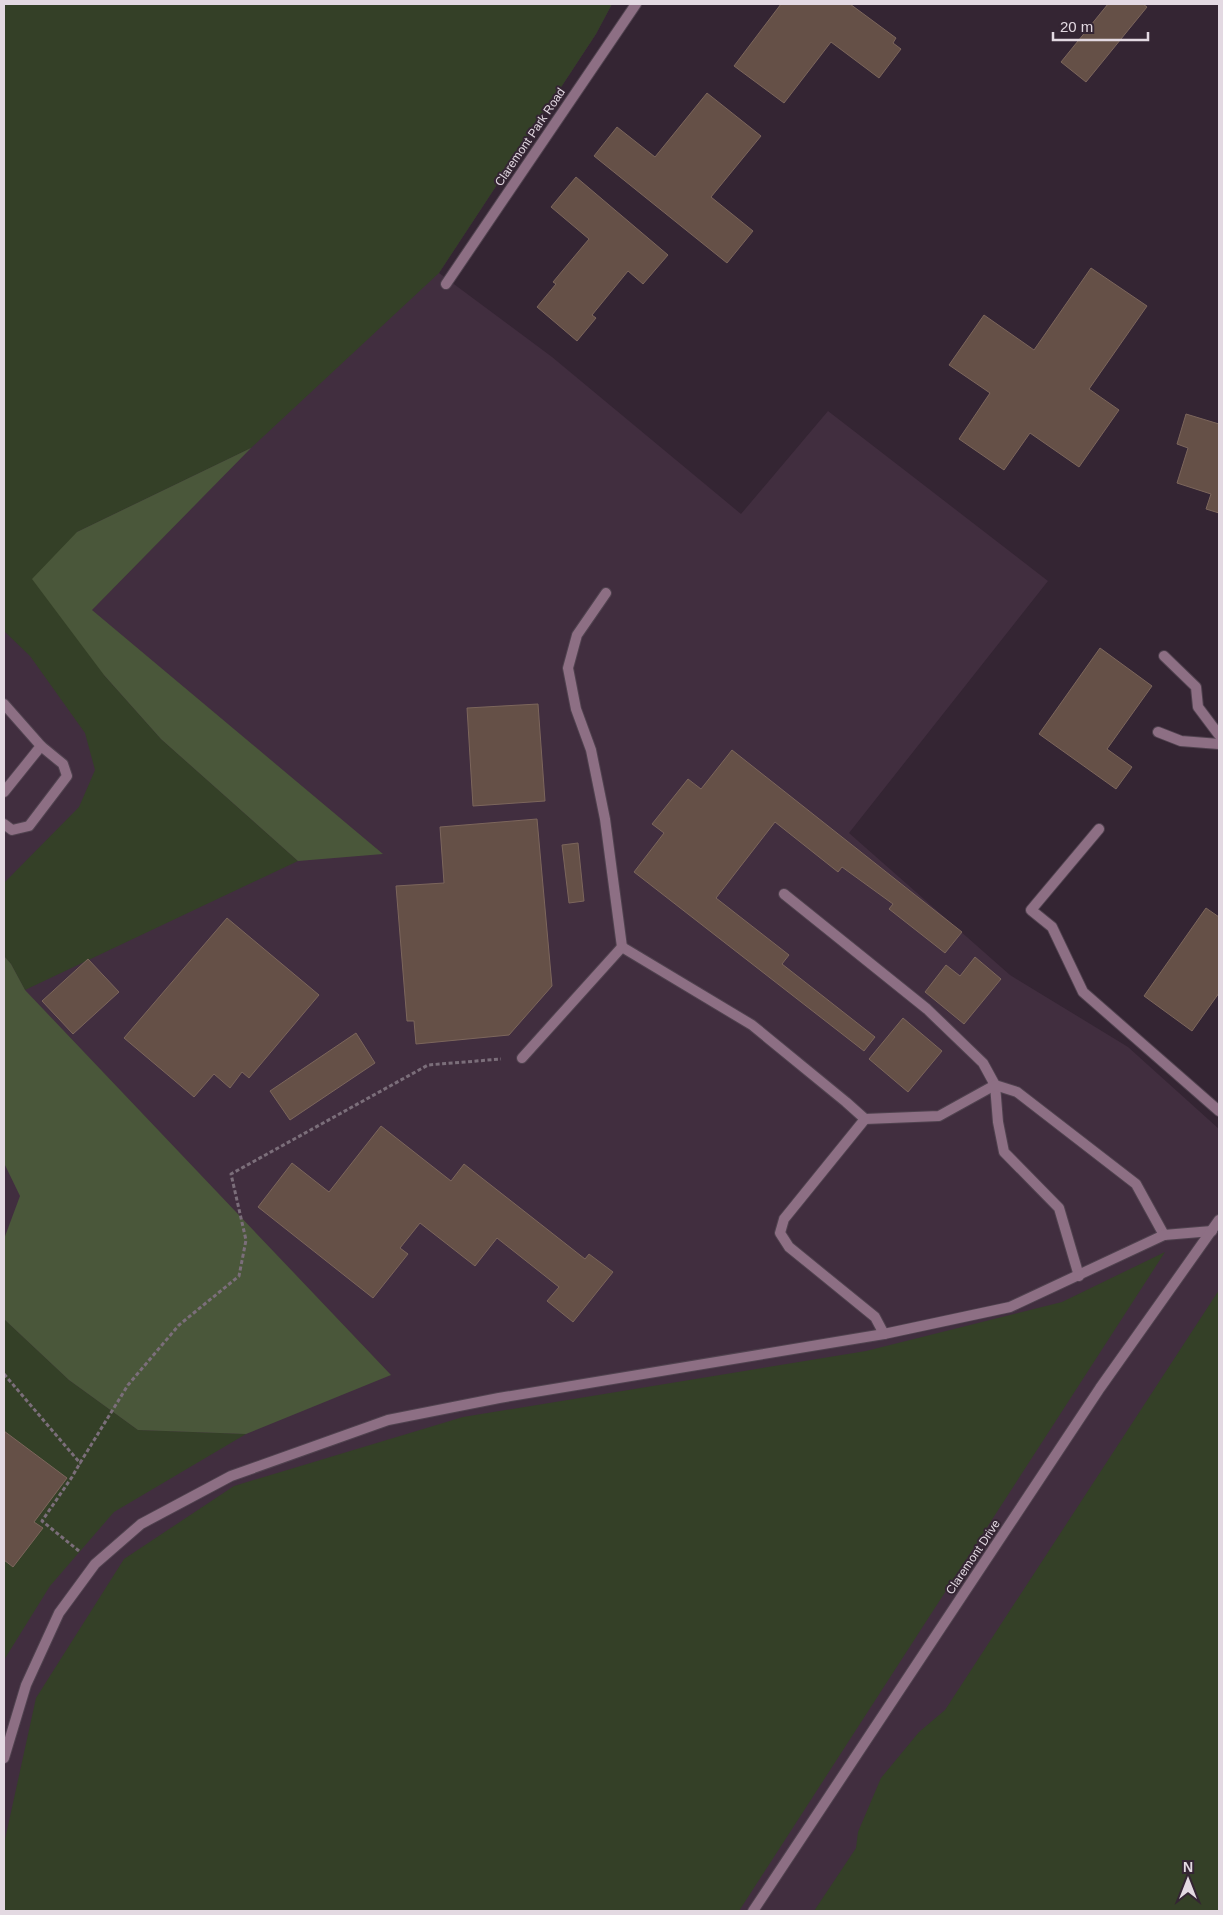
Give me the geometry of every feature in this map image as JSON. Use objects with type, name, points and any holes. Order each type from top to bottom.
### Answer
[{"type":"street","name":"Claremont Park Road","points":[[446,284],[636,4]]},
{"type":"street","points":[[522,1058],[622,947],[605,819],[591,750],[576,709],[568,668],[578,635],[606,593]]},
{"type":"street","points":[[1164,656],[1196,687],[1198,707],[1219,734]]},
{"type":"street","points":[[4,704],[41,746],[63,764],[67,776],[29,826],[12,830],[4,824]]},
{"type":"street","points":[[1158,732],[1181,741],[1219,744]]},
{"type":"street","points":[[4,792],[41,746]]},
{"type":"street","points":[[1099,829],[1031,910],[1052,927],[1083,992],[1219,1111]]},
{"type":"street","points":[[784,894],[927,1009],[983,1063],[995,1086],[998,1122],[1004,1152],[1059,1208],[1079,1276]]},
{"type":"street","points":[[622,947],[752,1025],[865,1119],[939,1116],[995,1086],[1018,1092],[1136,1184],[1164,1235]]},
{"type":"street","points":[[865,1119],[784,1219],[780,1233],[789,1247],[875,1317],[884,1334]]},
{"type":"street","name":"Claremont Drive","points":[[753,1911],[1100,1388],[1219,1220]]},
{"type":"street","points":[[4,1758],[26,1685],[59,1613],[95,1564],[141,1524],[231,1476],[388,1420],[499,1398],[884,1334],[1010,1307],[1164,1235],[1212,1231]]},
{"type":"path","points":[[95,1564],[42,1521],[72,1477],[134,1377],[179,1325],[239,1276],[246,1240],[231,1174],[428,1065],[522,1058]]},
{"type":"path","points":[[4,1374],[80,1462]]},
{"type":"shaded area","points":[[4,4],[612,4],[596,34],[439,273],[552,357],[741,514],[828,411],[1048,581],[849,833],[1010,975],[1128,1047],[1219,1129],[1219,1911],[4,1911]]},
{"type":"green space","points":[[4,4],[612,4],[596,34],[439,273],[251,448],[77,532],[104,675],[161,739],[298,861],[25,990],[11,964],[4,956],[4,883],[79,807],[95,770],[85,733],[30,656],[4,631]]},
{"type":"green space","points":[[251,448],[92,610],[383,854],[298,861],[161,739],[104,675],[32,579],[77,532]]},
{"type":"green space","points":[[4,956],[11,964],[25,990],[391,1375],[246,1434],[138,1430],[69,1380],[4,1319],[4,1239],[20,1196],[4,1163]]},
{"type":"green space","points":[[1165,1252],[739,1911],[4,1911],[4,1844],[36,1698],[124,1559],[234,1486],[463,1417],[866,1351],[1062,1302]]},
{"type":"green space","points":[[1219,1290],[1219,1911],[814,1911],[856,1848],[858,1832],[881,1778],[919,1732],[945,1710]]},
{"type":"green space","points":[[4,1319],[69,1380],[138,1430],[246,1434],[114,1512],[50,1586],[4,1660]]},
{"type":"building","points":[[781,4],[850,4],[896,38],[893,43],[901,49],[879,78],[831,42],[784,103],[734,66]]},
{"type":"building","points":[[1108,4],[1143,4],[1147,7],[1086,82],[1061,62]]},
{"type":"building","points":[[707,93],[761,136],[711,197],[753,231],[727,263],[594,156],[617,127],[655,157]]},
{"type":"building","points":[[576,177],[668,255],[643,284],[628,271],[592,315],[596,318],[577,341],[537,307],[556,284],[553,282],[589,239],[551,207]]},
{"type":"building","points":[[1091,268],[1147,306],[1089,389],[1119,410],[1079,467],[1030,433],[1004,470],[959,439],[990,393],[949,365],[984,315],[1034,350]]},
{"type":"building","points":[[1186,414],[1219,424],[1219,513],[1206,509],[1211,494],[1177,483],[1188,448],[1177,444]]},
{"type":"building","points":[[1100,648],[1152,686],[1107,749],[1132,767],[1116,789],[1039,734]]},
{"type":"building","points":[[538,704],[545,801],[473,806],[467,708]]},
{"type":"building","points":[[732,750],[962,932],[945,953],[889,909],[893,904],[842,867],[838,872],[775,822],[716,898],[789,955],[782,964],[875,1037],[864,1051],[634,872],[664,833],[652,824],[688,779],[701,789]]},
{"type":"building","points":[[537,819],[552,986],[509,1035],[416,1044],[414,1021],[407,1021],[396,886],[444,883],[440,827]]},
{"type":"building","points":[[578,843],[584,901],[569,903],[562,845]]},
{"type":"building","points":[[1206,908],[1219,917],[1219,993],[1192,1031],[1144,996]]},
{"type":"building","points":[[227,918],[319,995],[249,1078],[242,1072],[230,1088],[214,1074],[194,1097],[124,1038]]},
{"type":"building","points":[[975,957],[1001,979],[964,1024],[925,992],[946,965],[960,976]]},
{"type":"building","points":[[88,959],[119,992],[73,1034],[42,1001]]},
{"type":"building","points":[[903,1018],[942,1051],[908,1092],[869,1059]]},
{"type":"building","points":[[356,1033],[375,1063],[290,1120],[270,1091]]},
{"type":"building","points":[[381,1126],[451,1181],[464,1164],[585,1259],[589,1254],[613,1272],[573,1322],[547,1301],[559,1287],[497,1238],[475,1266],[420,1223],[400,1248],[408,1254],[373,1298],[258,1207],[292,1163],[329,1192]]},
{"type":"building","points":[[4,1431],[67,1478],[34,1522],[43,1528],[13,1567],[4,1560]]}]
